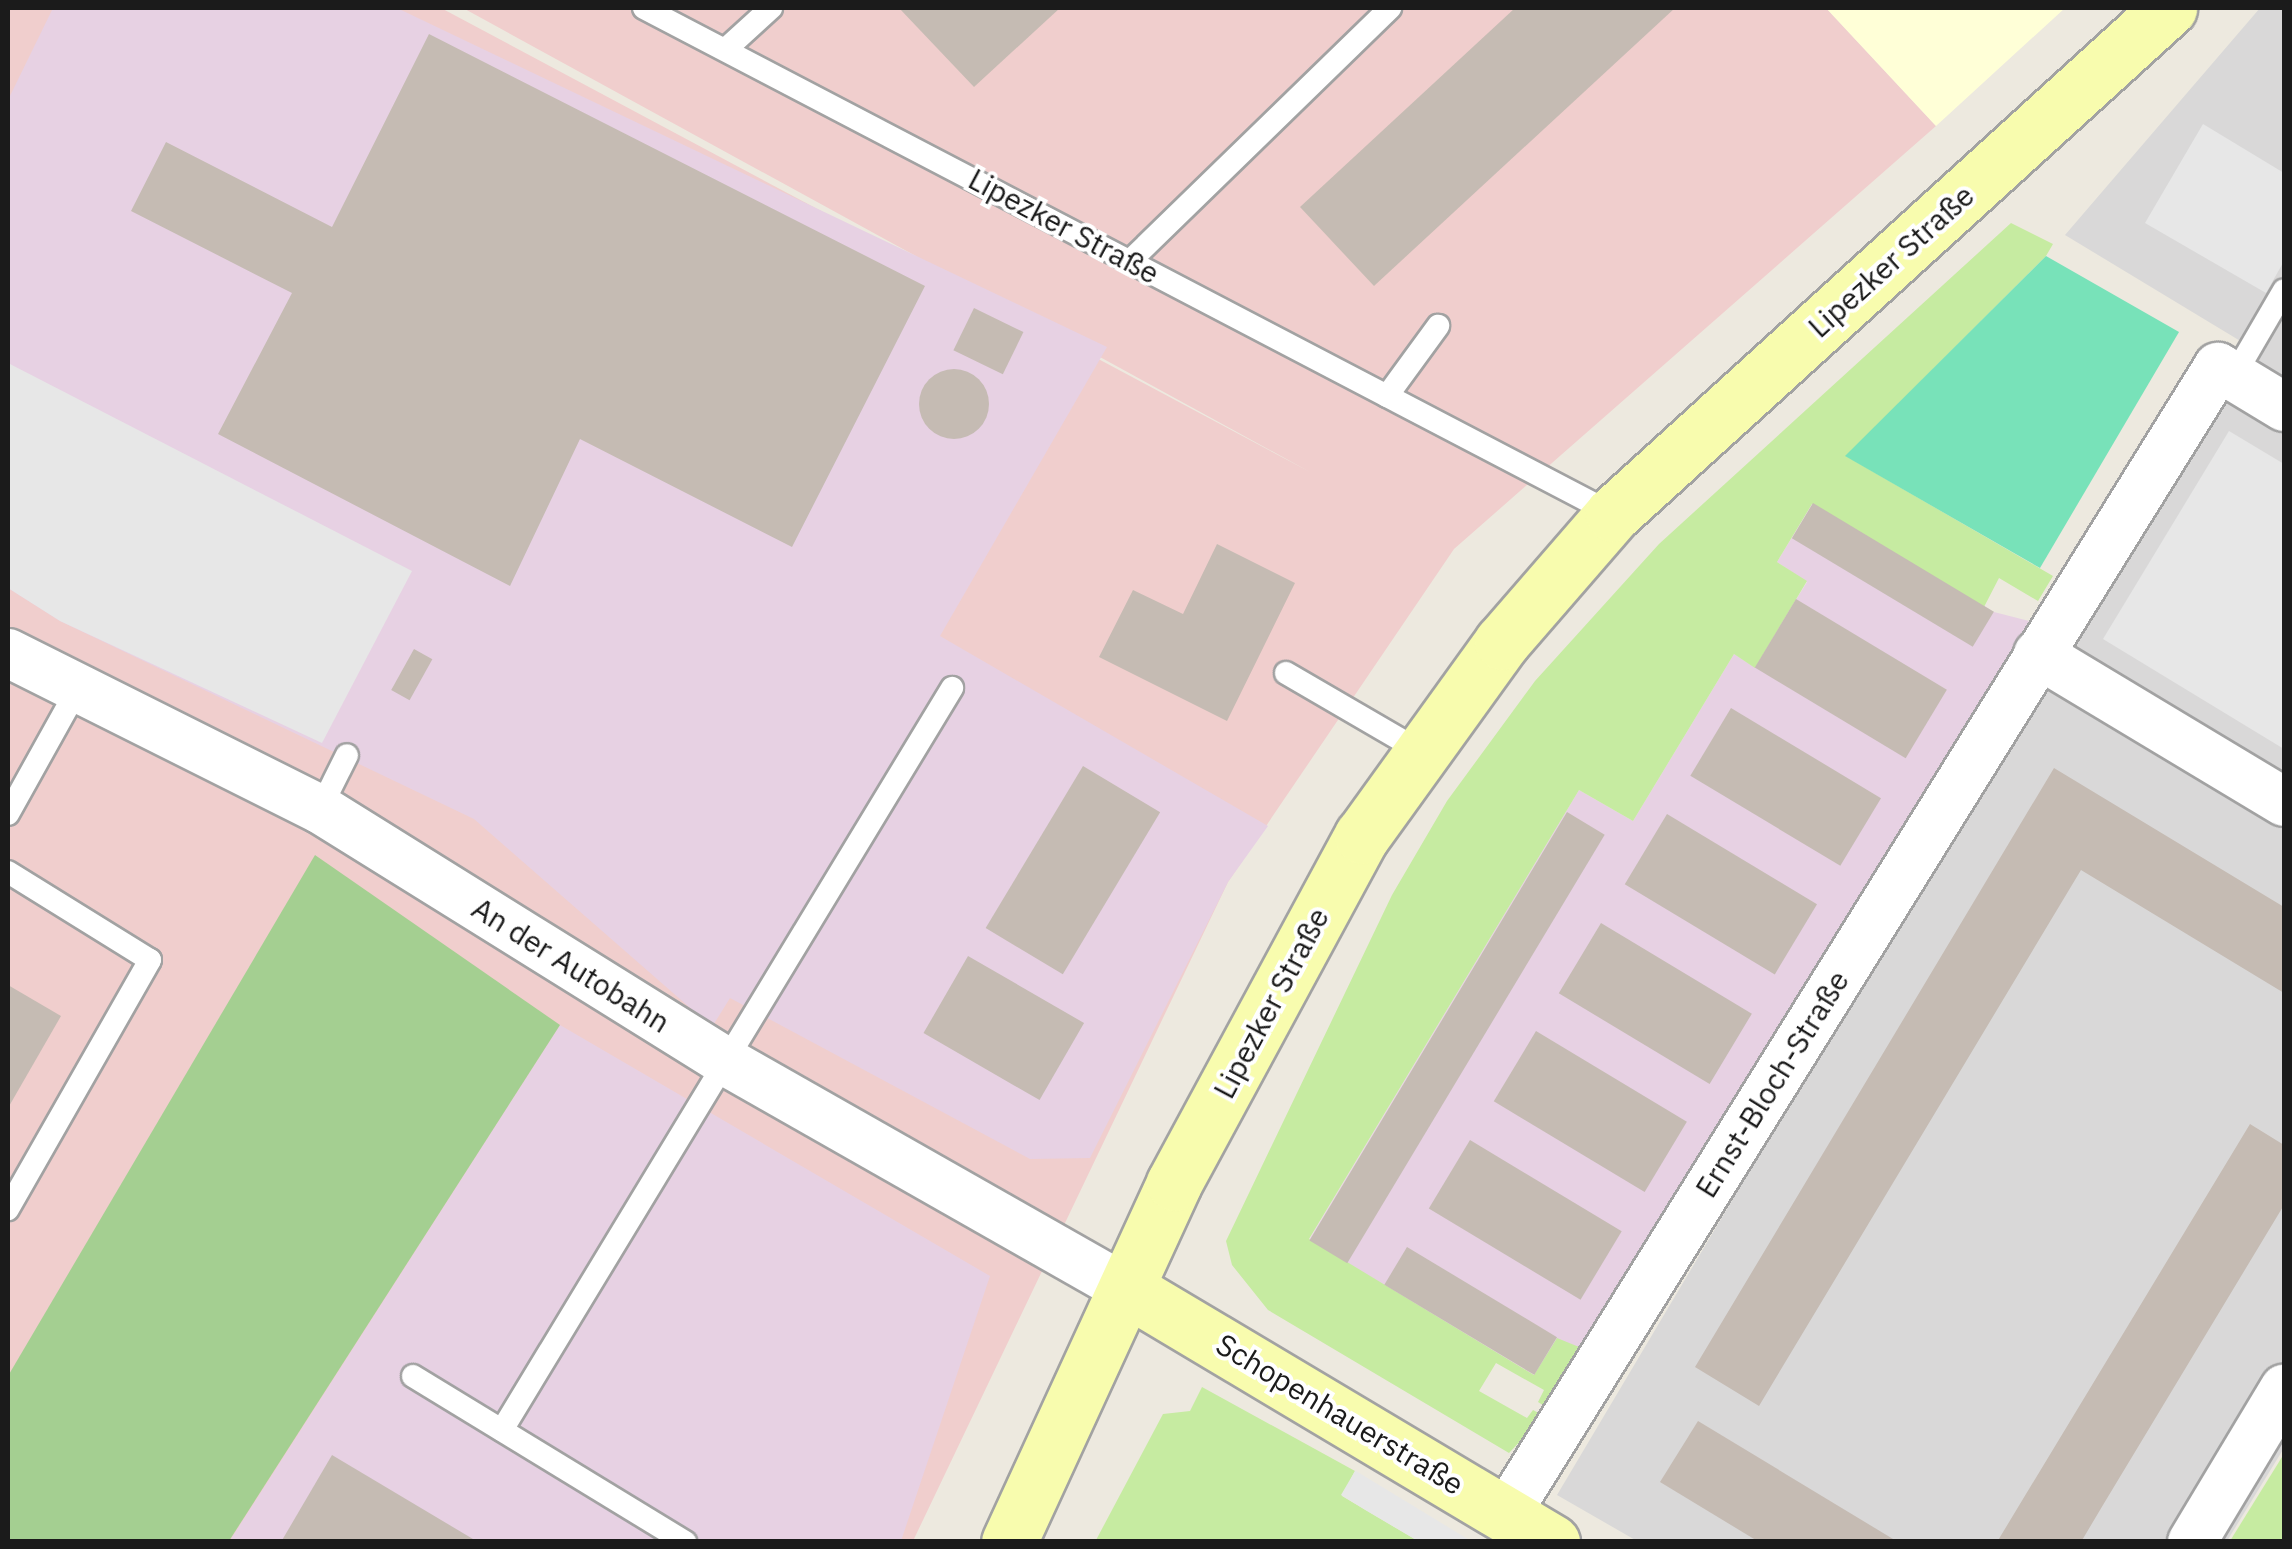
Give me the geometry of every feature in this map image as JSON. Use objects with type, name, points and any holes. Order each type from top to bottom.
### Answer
[{"type":"main road","name":"Lipezker Straße","points":[[1009,1542],[1174,1183],[1353,853],[1502,642],[1613,514],[2169,8]]},
{"type":"main road","name":"Schopenhauerstraße","points":[[1128,1289],[1552,1542]]},
{"type":"street","name":"Ernst-Bloch-Straße","points":[[1506,1514],[2218,367],[2234,376]]},
{"type":"street","points":[[2234,376],[2284,407]]},
{"type":"street","name":"An der Autobahn","points":[[8,654],[320,809],[725,1060],[1128,1289]]},
{"type":"street","points":[[2038,654],[2284,802]]},
{"type":"street","points":[[2192,1542],[2284,1390]]},
{"type":"lane","name":"Lipezker Straße","points":[[644,8],[1613,514]]},
{"type":"lane","points":[[726,49],[771,8]]},
{"type":"lane","points":[[1130,261],[1220,166],[1390,8]]},
{"type":"lane","points":[[2234,376],[2284,290]]},
{"type":"lane","points":[[1388,396],[1438,326]]},
{"type":"lane","points":[[1286,672],[1422,752]]},
{"type":"lane","points":[[8,814],[78,688]]},
{"type":"lane","points":[[502,1430],[952,688]]},
{"type":"lane","points":[[320,809],[347,755]]},
{"type":"lane","points":[[8,872],[150,960],[8,1209]]},
{"type":"lane","points":[[413,1376],[684,1542]]},
{"type":"shaded area","points":[[8,8],[441,8],[1310,472],[463,8],[1826,8],[1936,126],[1454,549],[1228,882],[913,1541],[8,1542]]},
{"type":"shaded area","points":[[53,8],[397,8],[1107,347],[940,636],[1268,826],[1228,882],[1090,1158],[1030,1159],[730,998],[712,1027],[474,819],[60,621],[8,588],[8,100]]},
{"type":"shaded area","points":[[1826,8],[2065,8],[1936,126]]},
{"type":"shaded area","points":[[2260,8],[2284,8],[2284,1448],[2227,1541],[1637,1541],[1557,1495],[2242,342],[2065,235]]},
{"type":"shaded area","points":[[2203,124],[2284,173],[2284,261],[2266,293],[2145,223]]},
{"type":"shaded area","points":[[8,363],[412,571],[322,743],[60,621],[8,588]]},
{"type":"shaded area","points":[[2229,431],[2284,464],[2284,749],[2103,639]]},
{"type":"shaded area","points":[[1813,503],[1994,612],[2029,621],[1584,1349],[1534,1375],[1309,1240],[1579,790],[1633,821],[1734,654],[1754,667],[1807,582],[1777,562]]},
{"type":"shaded area","points":[[560,1025],[990,1276],[901,1541],[229,1542]]},
{"type":"shaded area","points":[[1355,1471],[1471,1541],[1418,1541],[1367,1511],[1341,1495]]},
{"type":"green space","points":[[2011,223],[2053,244],[2046,256],[1846,456],[2053,576],[2038,601],[1999,578],[1984,607],[1812,504],[1777,562],[1807,581],[1755,668],[1734,654],[1633,821],[1579,790],[1309,1239],[1534,1375],[1557,1338],[1584,1349],[1549,1409],[1538,1402],[1544,1390],[1496,1363],[1479,1391],[1527,1418],[1533,1410],[1544,1416],[1509,1453],[1268,1310],[1232,1265],[1226,1241],[1392,895],[1447,801],[1535,681],[1659,544]]},
{"type":"green space","points":[[2046,256],[2179,332],[2040,568],[1845,456]]},
{"type":"green space","points":[[315,855],[560,1025],[229,1541],[8,1541],[8,1376]]},
{"type":"green space","points":[[1202,1387],[1355,1471],[1342,1496],[1418,1541],[1095,1542],[1163,1414],[1190,1411]]},
{"type":"green space","points":[[2282,1457],[2284,1541],[2230,1541]]},
{"type":"building","points":[[899,8],[1060,8],[974,87]]},
{"type":"building","points":[[1515,8],[1675,8],[1374,286],[1300,207]]},
{"type":"building","points":[[429,34],[925,286],[792,547],[580,439],[510,586],[218,434],[292,293],[131,211],[166,142],[332,227]]},
{"type":"building","points":[[974,308],[1023,332],[1003,374],[953,350]]},
{"type":"building","points":[[954,369],[979,379],[989,404],[979,429],[954,439],[929,429],[919,404],[929,379]]},
{"type":"building","points":[[1813,503],[1994,612],[1973,647],[1792,538]]},
{"type":"building","points":[[1217,544],[1295,583],[1227,721],[1099,657],[1133,590],[1183,614]]},
{"type":"building","points":[[1796,599],[1947,690],[1906,758],[1755,668]]},
{"type":"building","points":[[414,649],[432,659],[410,700],[391,690]]},
{"type":"building","points":[[1731,708],[1881,798],[1840,866],[1690,776]]},
{"type":"building","points":[[1083,766],[1160,812],[1063,974],[986,928]]},
{"type":"building","points":[[2054,768],[2284,907],[2284,993],[2081,870],[1759,1406],[1695,1367]]},
{"type":"building","points":[[1567,812],[1605,835],[1347,1263],[1309,1241]]},
{"type":"building","points":[[1667,814],[1817,904],[1775,974],[1625,884]]},
{"type":"building","points":[[1601,923],[1752,1014],[1710,1084],[1559,993]]},
{"type":"building","points":[[968,956],[1084,1023],[1040,1100],[924,1033]]},
{"type":"building","points":[[8,985],[61,1016],[8,1108]]},
{"type":"building","points":[[1536,1031],[1687,1122],[1645,1192],[1494,1101]]},
{"type":"building","points":[[2250,1124],[2284,1145],[2284,1205],[2081,1542],[1997,1542]]},
{"type":"building","points":[[1470,1140],[1622,1231],[1581,1300],[1429,1209]]},
{"type":"building","points":[[1407,1247],[1557,1337],[1534,1375],[1384,1285]]},
{"type":"building","points":[[1698,1421],[1898,1542],[1759,1542],[1660,1482]]},
{"type":"building","points":[[332,1455],[478,1542],[281,1542]]}]
